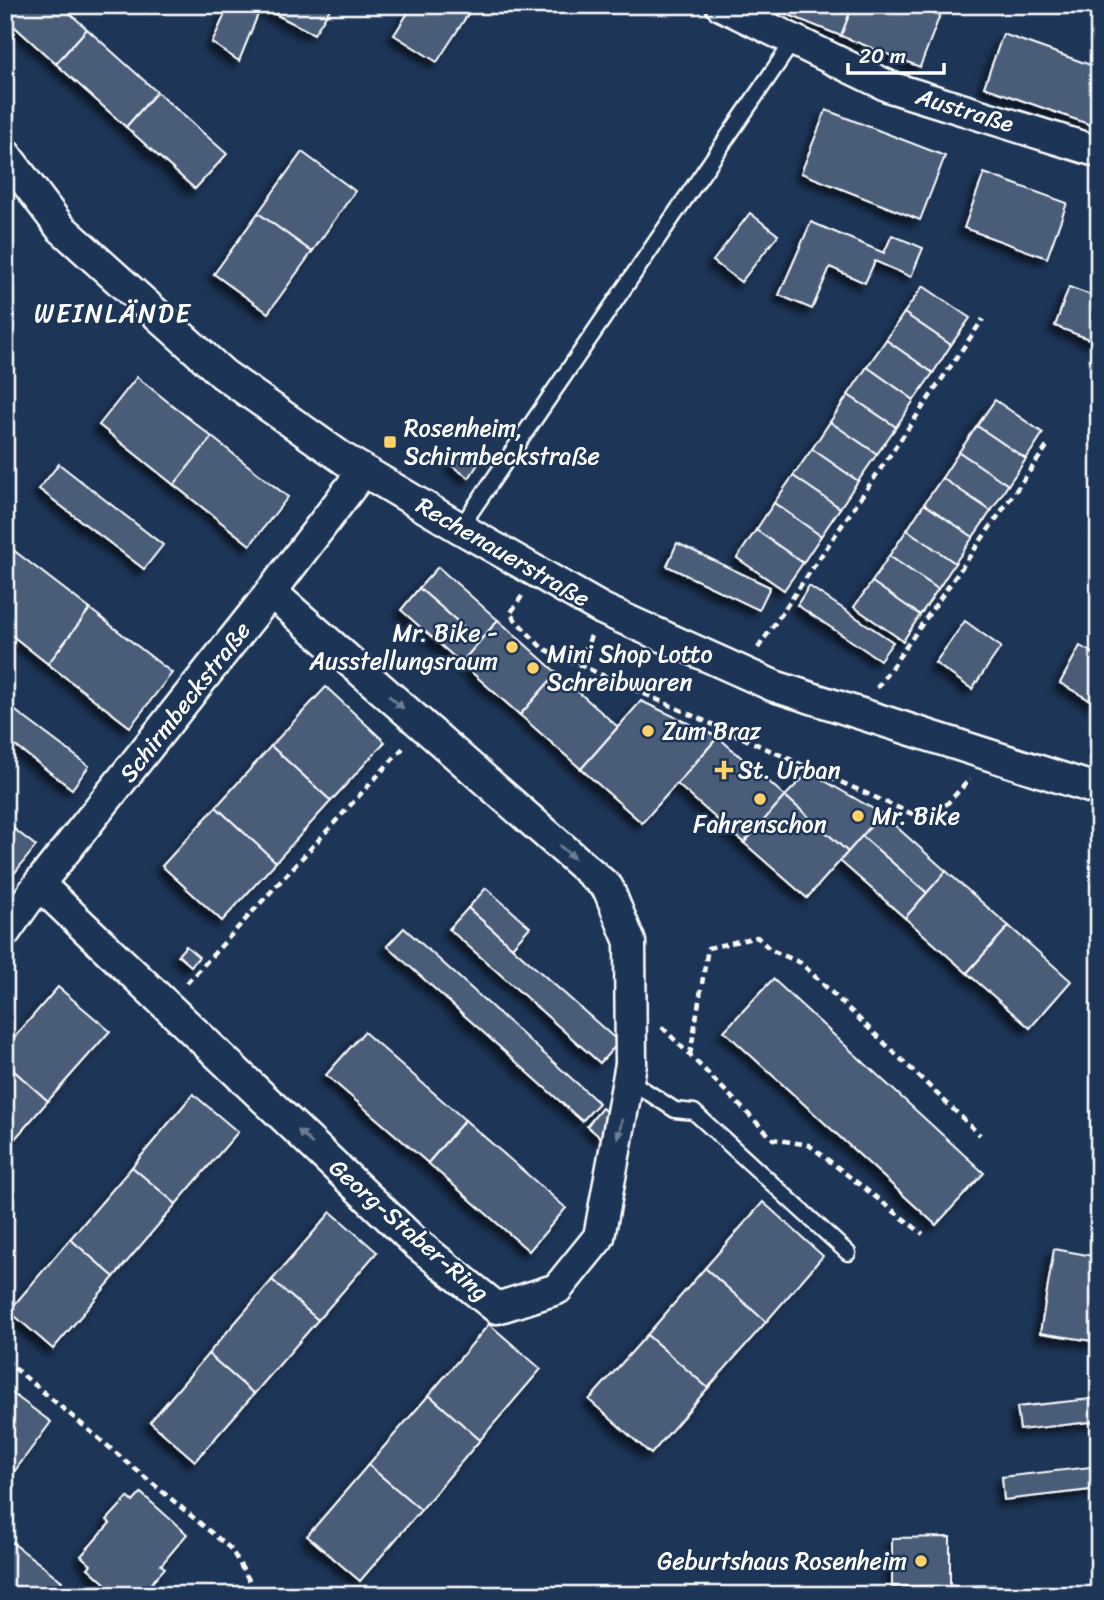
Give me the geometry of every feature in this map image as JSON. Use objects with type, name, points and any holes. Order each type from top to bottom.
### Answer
[{"type":"street","name":"Austraße","points":[[721,5],[890,87],[1099,152]]},
{"type":"street","name":"Rechenauerstraße","points":[[5,154],[60,227],[212,365],[363,471],[460,528],[602,609],[774,686],[1099,790]]},
{"type":"street","name":"Schirmbeckstraße","points":[[5,932],[39,884],[271,592],[363,471]]},
{"type":"street","name":"Georg-Staber-Ring","points":[[39,884],[416,1243],[497,1308],[557,1289],[599,1237],[631,1064],[630,942],[608,888],[271,592]]},
{"type":"lane","points":[[460,528],[794,40]]},
{"type":"lane","points":[[629,1080],[676,1110],[694,1112],[848,1252]]},
{"type":"path","points":[[742,671],[983,319]]},
{"type":"path","points":[[860,713],[1048,445]]},
{"type":"path","points":[[537,572],[510,614],[542,648],[930,822],[992,755]]},
{"type":"path","points":[[579,664],[583,654]]},
{"type":"path","points":[[167,1006],[423,726]]},
{"type":"path","points":[[690,1055],[708,948],[757,937],[771,950],[801,962],[980,1135]]},
{"type":"path","points":[[631,995],[774,1139],[809,1145],[923,1234]]},
{"type":"path","points":[[5,1360],[231,1549],[252,1585]]},
{"type":"building","points":[[5,5],[61,5],[87,29],[56,64],[5,18]]},
{"type":"building","points":[[229,5],[324,5],[330,9],[314,34],[261,7],[239,61],[212,43]]},
{"type":"building","points":[[413,5],[474,5],[437,62],[394,35]]},
{"type":"building","points":[[764,5],[853,5],[841,36]]},
{"type":"building","points":[[853,5],[916,5],[940,15],[920,67],[841,36]]},
{"type":"building","points":[[87,29],[157,92],[126,127],[56,64]]},
{"type":"building","points":[[1003,34],[1099,68],[1099,103],[1091,125],[984,87]]},
{"type":"building","points":[[157,92],[227,154],[195,189],[126,127]]},
{"type":"building","points":[[826,110],[945,156],[920,220],[801,173]]},
{"type":"building","points":[[302,152],[355,191],[312,252],[258,213]]},
{"type":"building","points":[[984,173],[1067,203],[1047,258],[964,228]]},
{"type":"building","points":[[258,213],[312,252],[268,313],[214,274]]},
{"type":"building","points":[[750,213],[778,235],[741,282],[713,261]]},
{"type":"building","points":[[811,222],[884,253],[892,235],[923,248],[911,277],[875,261],[865,283],[830,267],[812,309],[779,295]]},
{"type":"building","points":[[923,286],[970,318],[951,345],[904,313]]},
{"type":"building","points":[[1069,287],[1099,298],[1099,343],[1055,326]]},
{"type":"building","points":[[904,313],[951,345],[933,373],[886,340]]},
{"type":"building","points":[[886,340],[933,373],[914,400],[867,367]]},
{"type":"building","points":[[867,367],[914,400],[896,427],[848,395]]},
{"type":"building","points":[[137,377],[212,437],[174,485],[99,425]]},
{"type":"building","points":[[848,395],[896,427],[877,454],[830,422]]},
{"type":"building","points":[[995,400],[1043,433],[1026,459],[977,426]]},
{"type":"building","points":[[830,422],[877,454],[858,481],[812,449]]},
{"type":"building","points":[[977,426],[1026,459],[1008,485],[959,452]]},
{"type":"building","points":[[212,437],[288,497],[250,545],[174,485]]},
{"type":"building","points":[[812,449],[858,481],[840,508],[793,476]]},
{"type":"building","points":[[959,452],[1008,485],[991,511],[942,478]]},
{"type":"building","points":[[461,453],[478,464],[469,478],[452,466]]},
{"type":"building","points":[[59,464],[163,545],[144,569],[39,489]]},
{"type":"building","points":[[793,476],[840,508],[821,536],[774,503]]},
{"type":"building","points":[[942,478],[991,511],[973,537],[924,504]]},
{"type":"building","points":[[774,503],[821,536],[803,563],[756,530]]},
{"type":"building","points":[[924,504],[973,537],[955,563],[907,530]]},
{"type":"building","points":[[756,530],[803,563],[784,590],[737,558]]},
{"type":"building","points":[[907,530],[955,563],[938,589],[889,556]]},
{"type":"building","points":[[677,543],[770,587],[759,610],[667,566]]},
{"type":"building","points":[[8,546],[90,609],[48,664],[5,630],[5,549]]},
{"type":"building","points":[[889,556],[938,589],[920,615],[872,582]]},
{"type":"building","points":[[438,567],[498,620],[480,641],[419,588]]},
{"type":"building","points":[[872,582],[920,615],[903,641],[854,607]]},
{"type":"building","points":[[809,586],[893,642],[880,660],[797,605]]},
{"type":"building","points":[[419,588],[480,641],[461,663],[401,610]]},
{"type":"building","points":[[90,609],[172,673],[130,727],[48,664]]},
{"type":"building","points":[[498,620],[557,673],[520,715],[461,663]]},
{"type":"building","points":[[965,621],[1001,647],[972,689],[935,663]]},
{"type":"building","points":[[1080,646],[1099,657],[1099,695],[1095,703],[1060,683]]},
{"type":"building","points":[[557,673],[618,727],[581,769],[520,715]]},
{"type":"building","points":[[326,687],[385,742],[331,801],[271,746]]},
{"type":"building","points":[[641,701],[718,737],[642,823],[581,769]]},
{"type":"building","points":[[5,703],[89,766],[72,789],[5,738]]},
{"type":"building","points":[[718,737],[785,796],[744,843],[677,784]]},
{"type":"building","points":[[271,746],[331,801],[276,862],[216,807]]},
{"type":"building","points":[[809,772],[882,814],[848,852],[785,796]]},
{"type":"building","points":[[785,796],[848,852],[807,898],[744,843]]},
{"type":"building","points":[[216,807],[276,862],[222,921],[162,866]]},
{"type":"building","points":[[882,814],[946,871],[927,893],[862,836]]},
{"type":"building","points":[[5,822],[36,846],[5,885]]},
{"type":"building","points":[[862,836],[927,893],[905,918],[840,861]]},
{"type":"building","points":[[946,871],[1009,926],[967,973],[905,918]]},
{"type":"building","points":[[486,888],[530,927],[512,947],[468,908]]},
{"type":"building","points":[[468,908],[619,1042],[600,1063],[449,929]]},
{"type":"building","points":[[1009,926],[1071,981],[1030,1028],[967,973]]},
{"type":"building","points":[[404,928],[599,1103],[582,1121],[387,946]]},
{"type":"building","points":[[186,946],[199,957],[191,966],[178,955]]},
{"type":"building","points":[[773,979],[984,1173],[936,1225],[724,1031]]},
{"type":"building","points":[[58,987],[110,1031],[48,1101],[5,1063],[5,1048]]},
{"type":"building","points":[[364,1032],[465,1120],[428,1163],[326,1075]]},
{"type":"building","points":[[5,1063],[48,1101],[5,1150]]},
{"type":"building","points":[[193,1094],[238,1132],[176,1204],[132,1167]]},
{"type":"building","points":[[602,1108],[616,1120],[601,1138],[587,1126]]},
{"type":"building","points":[[465,1120],[566,1208],[529,1251],[428,1163]]},
{"type":"building","points":[[132,1167],[176,1204],[114,1277],[70,1239]]},
{"type":"building","points":[[763,1202],[823,1256],[766,1322],[705,1268]]},
{"type":"building","points":[[331,1212],[377,1252],[318,1320],[272,1280]]},
{"type":"building","points":[[70,1239],[114,1277],[53,1349],[9,1311]]},
{"type":"building","points":[[1054,1249],[1099,1257],[1099,1342],[1040,1333]]},
{"type":"building","points":[[705,1268],[766,1322],[708,1388],[647,1335]]},
{"type":"building","points":[[272,1280],[318,1320],[254,1394],[208,1354]]},
{"type":"building","points":[[489,1324],[541,1369],[480,1440],[429,1395]]},
{"type":"building","points":[[647,1335],[708,1388],[651,1454],[589,1400]]},
{"type":"building","points":[[208,1354],[254,1394],[195,1461],[150,1422]]},
{"type":"building","points":[[5,1388],[51,1422],[5,1484]]},
{"type":"building","points":[[429,1395],[480,1440],[421,1510],[368,1465]]},
{"type":"building","points":[[1099,1398],[1099,1421],[1020,1430],[1017,1407]]},
{"type":"building","points":[[368,1465],[421,1510],[360,1581],[307,1536]]},
{"type":"building","points":[[1099,1466],[1099,1489],[1004,1500],[1002,1477]]},
{"type":"building","points":[[141,1493],[187,1534],[161,1565],[165,1568],[141,1595],[118,1595],[88,1568],[91,1565],[81,1556],[110,1523],[107,1520],[128,1497],[133,1502]]},
{"type":"building","points":[[5,1537],[62,1581],[52,1595],[5,1595]]},
{"type":"building","name":"Geburtshaus Rosenheim","points":[[950,1537],[950,1586],[1004,1585],[1004,1595],[936,1595],[936,1586],[892,1587],[892,1538]]},
{"type":"place","name":"Rosenheim, Schirmbeckstraße","points":[[390,442]]},
{"type":"place","name":"Mr. Bike - Ausstellungsraum","points":[[512,647]]},
{"type":"place","name":"Mini Shop Lotto Schreibwaren","points":[[533,668]]},
{"type":"place","name":"Zum Braz","points":[[648,731]]},
{"type":"place","name":"St. Urban","points":[[724,770]]},
{"type":"place","name":"Fahrenschon","points":[[760,799]]},
{"type":"place","name":"Mr. Bike","points":[[858,816]]},
{"type":"place","name":"Geburtshaus Rosenheim","points":[[921,1561]]},
{"type":"district","name":"WEINLÄNDE","points":[[113,313]]}]
